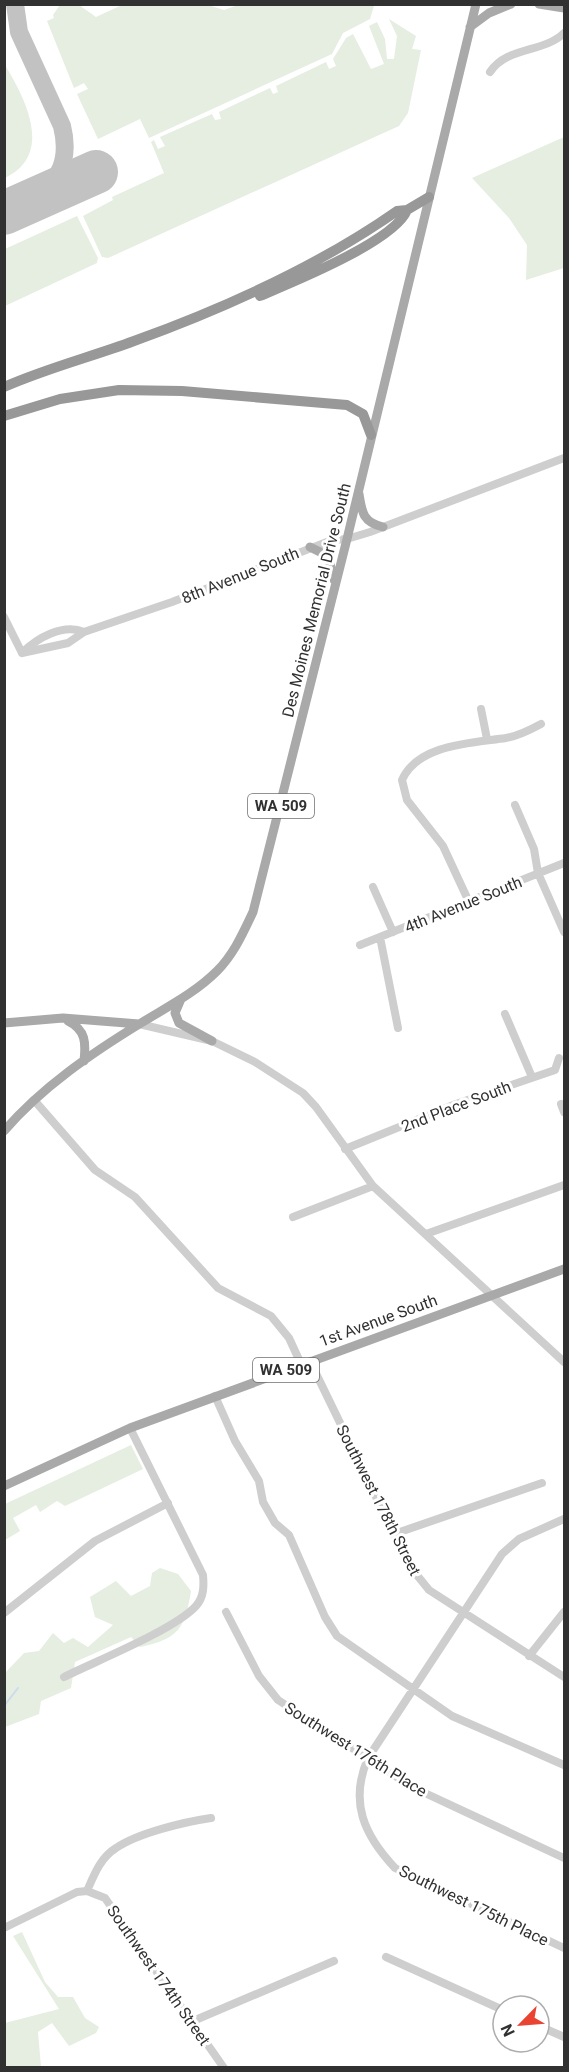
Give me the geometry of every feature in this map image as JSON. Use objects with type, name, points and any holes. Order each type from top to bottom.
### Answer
[{"type":"highway","points":[[4,387],[204,314],[285,277],[359,236],[397,211],[407,210],[429,197]]},
{"type":"highway","points":[[4,394],[147,344],[316,272],[392,229],[403,221],[407,210]]},
{"type":"highway","points":[[4,416],[89,393],[119,390],[182,391],[348,405],[363,414],[371,435]]},
{"type":"main road","name":"Des Moines Memorial Drive South","points":[[139,1024],[181,999],[217,971],[231,955],[253,912],[335,589],[476,4]]},
{"type":"main road","points":[[470,27],[489,13],[511,4]]},
{"type":"main road","points":[[539,4],[564,8]]},
{"type":"main road","points":[[358,488],[363,517],[371,524],[383,527]]},
{"type":"main road","points":[[310,547],[323,551],[331,561],[335,589]]},
{"type":"main road","points":[[181,999],[176,1013],[178,1023],[212,1041]]},
{"type":"main road","points":[[4,1023],[63,1018],[139,1024]]},
{"type":"main road","points":[[63,1018],[78,1026],[83,1033],[86,1044],[84,1061]]},
{"type":"main road","name":"WA 509","points":[[4,1131],[34,1100],[84,1061],[139,1024]]},
{"type":"main road","name":"1st Avenue South","points":[[4,1486],[130,1428],[564,1269]]},
{"type":"street","points":[[490,72],[501,59],[556,39],[564,33]]},
{"type":"street","name":"8th Avenue South","points":[[22,652],[52,648],[68,643],[84,632],[172,602],[310,547],[332,540],[347,539],[383,527],[564,458]]},
{"type":"street","points":[[4,617],[22,652]]},
{"type":"street","name":"8th Avenue South","points":[[22,652],[34,642],[59,631],[76,628],[84,632]]},
{"type":"street","points":[[481,709],[487,739]]},
{"type":"street","points":[[469,902],[443,846],[407,800],[402,780],[411,764],[418,760],[453,747],[487,739],[514,736],[541,724]]},
{"type":"street","points":[[515,805],[534,849],[538,873],[564,932]]},
{"type":"street","name":"4th Avenue South","points":[[360,945],[564,863]]},
{"type":"street","points":[[374,887],[393,932]]},
{"type":"street","points":[[380,937],[398,1028]]},
{"type":"street","points":[[505,1014],[532,1077]]},
{"type":"street","points":[[139,1024],[212,1041],[259,1064],[303,1093],[373,1186],[564,1362]]},
{"type":"street","name":"2nd Place South","points":[[345,1149],[555,1070],[560,1058]]},
{"type":"street","name":"Southwest 178th Street","points":[[34,1100],[95,1170],[135,1197],[218,1288],[271,1316],[290,1338],[306,1363],[394,1534],[421,1581],[429,1590],[564,1677]]},
{"type":"street","points":[[426,1234],[564,1185]]},
{"type":"street","points":[[293,1217],[373,1186]]},
{"type":"street","points":[[215,1396],[236,1441],[259,1481],[263,1502],[275,1524],[289,1535],[332,1629],[344,1644],[452,1716],[564,1765]]},
{"type":"street","points":[[64,1677],[154,1634],[192,1610],[201,1597],[203,1575],[130,1428]]},
{"type":"street","points":[[394,1534],[542,1483]]},
{"type":"street","points":[[4,1613],[95,1541],[168,1503]]},
{"type":"street","name":"Southwest 175th Place","points":[[564,1519],[531,1533],[509,1546],[368,1758],[361,1775],[359,1803],[373,1840],[395,1868],[564,1948]]},
{"type":"street","name":"Southwest 176th Place","points":[[226,1612],[259,1676],[278,1700],[412,1787],[564,1858]]},
{"type":"street","points":[[529,1656],[564,1612]]},
{"type":"street","points":[[4,1928],[66,1896],[87,1891],[97,1868],[116,1848],[173,1826],[211,1818]]},
{"type":"street","name":"Southwest 174th Street","points":[[87,1891],[105,1898],[113,1907],[224,2067]]},
{"type":"street","points":[[386,1957],[491,2005]]},
{"type":"street","points":[[193,2021],[334,1961]]},
{"type":"shaded area","points":[[241,4],[374,6],[370,19],[343,33],[332,54],[149,138],[140,119],[98,139],[77,94],[88,89],[84,83],[74,88],[47,21],[54,18],[53,15],[60,5],[79,5],[96,17],[122,5],[208,5],[224,10]]},
{"type":"shaded area","points":[[389,19],[416,36],[412,49],[421,50],[408,113],[399,126],[108,258],[102,257],[83,216],[113,200],[112,197],[164,173],[151,142],[154,140],[158,149],[165,146],[160,137],[212,114],[215,120],[221,119],[219,112],[270,88],[273,94],[278,92],[276,86],[326,62],[329,69],[336,66],[333,59],[346,38],[353,34],[371,69],[384,64],[369,26],[377,22],[385,39],[387,59],[394,59],[397,36]]},
{"type":"shaded area","points":[[5,65],[27,110],[32,141],[29,155],[20,168],[5,178]]},
{"type":"shaded area","points":[[564,137],[564,268],[526,280],[527,245],[509,218],[472,178]]},
{"type":"shaded area","points":[[77,216],[98,258],[97,263],[5,306],[5,249]]},
{"type":"shaded area","points":[[131,1445],[143,1469],[65,1506],[57,1501],[40,1512],[36,1505],[13,1518],[20,1531],[5,1540],[5,1504]]},
{"type":"shaded area","points":[[160,1568],[178,1574],[191,1591],[183,1623],[178,1630],[164,1640],[140,1647],[131,1637],[75,1662],[71,1688],[41,1701],[39,1714],[5,1727],[5,1673],[24,1653],[39,1651],[53,1633],[64,1643],[73,1638],[88,1647],[113,1625],[95,1617],[90,1597],[116,1581],[131,1596],[150,1586],[152,1573]]},
{"type":"shaded area","points":[[22,1932],[45,1982],[58,1997],[73,1997],[85,2018],[99,2027],[96,2033],[69,2046],[52,2023],[38,2032],[41,2067],[5,2067],[5,2023],[59,2009],[13,1936]]},
{"type":"waterway","points":[[4,1706],[18,1688]]},
{"type":"taxiway","points":[[15,4],[19,32],[62,126],[65,148],[57,176],[34,199]]},
{"type":"runway","points":[[4,213],[96,172]]}]
